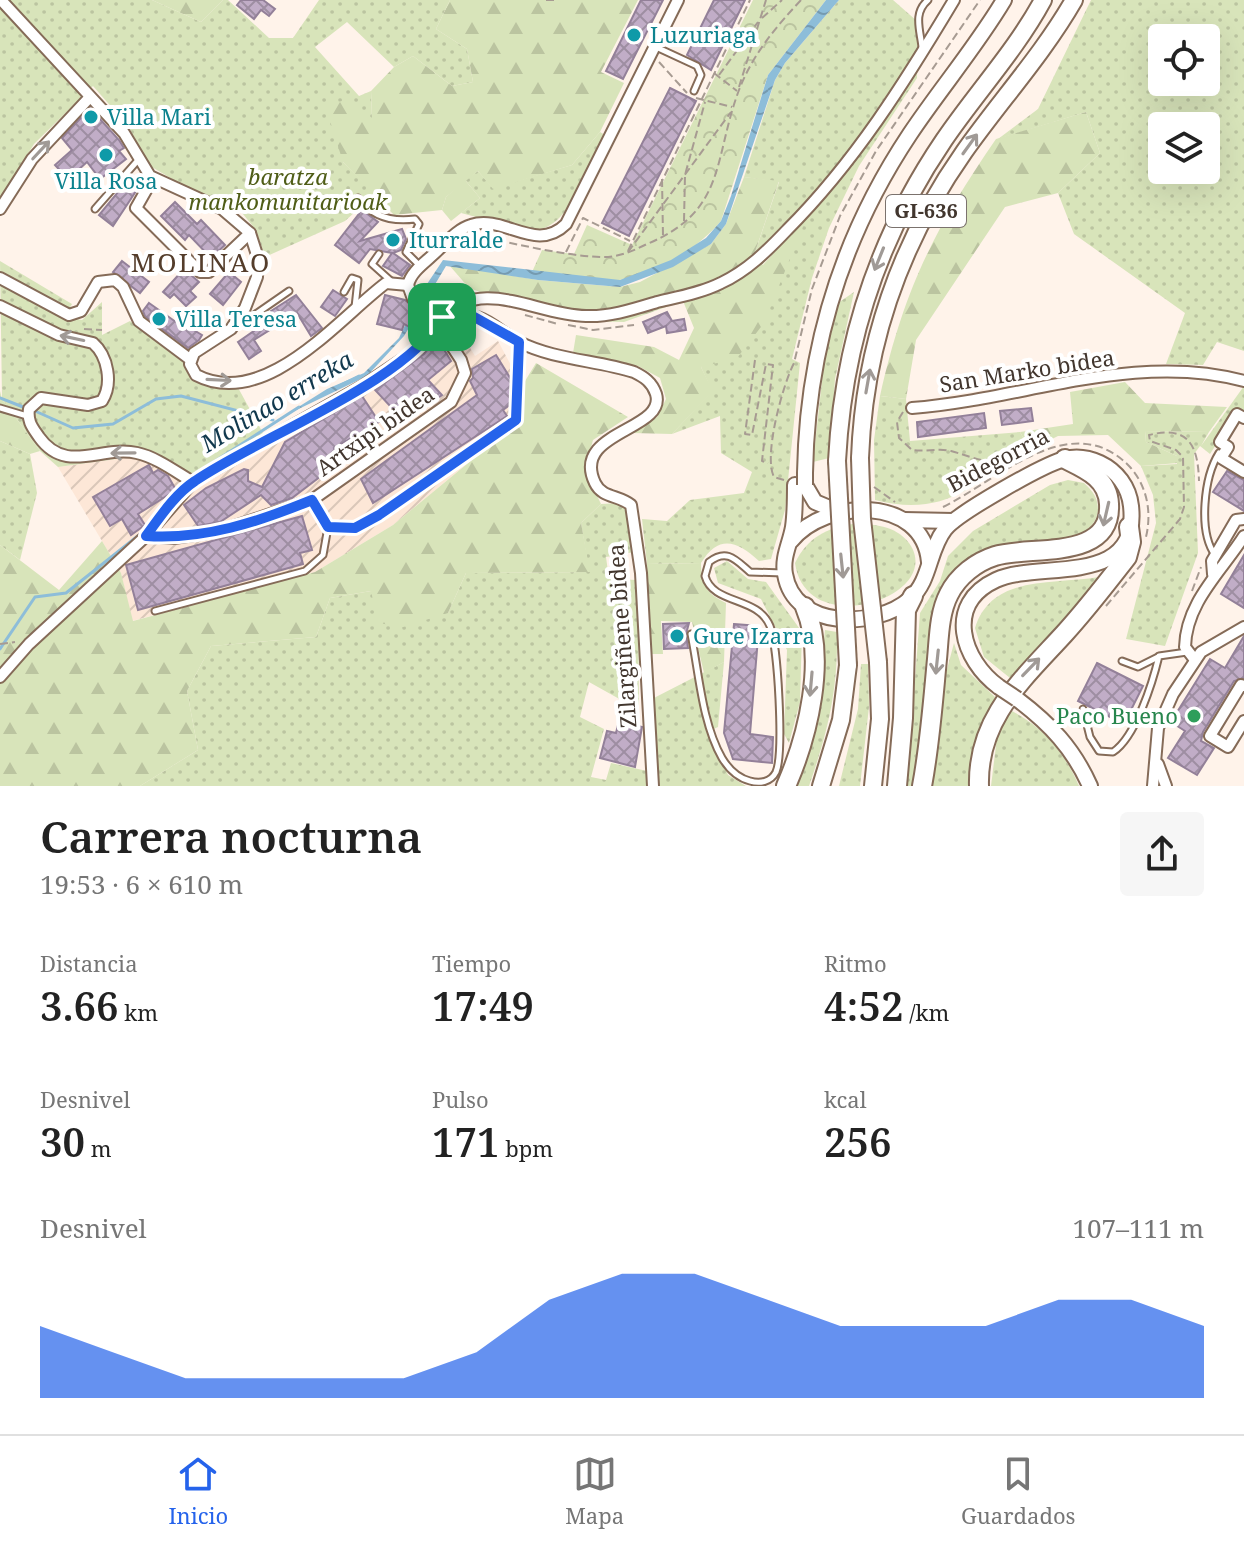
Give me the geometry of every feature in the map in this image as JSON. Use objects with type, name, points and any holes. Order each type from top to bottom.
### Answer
[{"type":"highway","points":[[922,786],[942,614],[955,584],[969,570],[995,556],[1082,544],[1099,533],[1106,521],[1109,500],[1101,481],[1065,459]]},
{"type":"highway","points":[[979,786],[981,755],[999,708],[1017,682],[1063,635],[1127,557],[1131,542],[1129,527]]},
{"type":"highway","points":[[897,786],[903,718],[906,610],[913,596]]},
{"type":"highway","points":[[786,786],[805,725],[812,687],[812,634],[805,607]]},
{"type":"main road","name":"GI-636","points":[[821,786],[841,720],[848,665],[837,461],[849,355],[886,241],[928,163],[1043,0]]},
{"type":"main road","name":"GI-636","points":[[873,786],[880,719],[878,662],[862,519],[860,458],[872,357],[888,299],[907,251],[947,177],[1074,0]]},
{"type":"street","points":[[1,0],[124,133],[153,178],[222,209],[250,233],[258,258],[257,277],[239,317],[231,329],[197,350],[191,360],[193,372],[208,380],[256,376],[299,358],[355,308],[391,282],[408,285],[420,266],[457,233],[478,223],[534,236],[549,235],[561,229],[571,218],[678,0]]},
{"type":"street","points":[[440,321],[466,300],[491,297],[554,313],[604,315],[720,284],[762,256],[838,176],[923,52],[954,0]]},
{"type":"street","points":[[839,512],[815,502],[800,479],[810,344],[847,230],[889,150],[995,0]]},
{"type":"street","points":[[1004,0],[896,155],[855,233],[827,310],[819,346],[784,573],[793,595],[805,607],[826,616],[854,619],[884,614],[913,596],[924,581],[938,540],[953,521],[1042,468],[1065,459],[1092,460],[1116,474],[1130,499],[1129,527],[1120,547],[1102,562],[1079,569],[1010,576],[977,593],[963,619],[963,638],[972,661],[999,687],[1062,737],[1073,750],[1090,786]]},
{"type":"street","points":[[0,209],[32,159],[90,97]]},
{"type":"street","points":[[153,178],[136,208],[200,272],[209,272],[250,233]]},
{"type":"street","points":[[0,278],[69,315],[81,311],[98,282],[115,280],[123,287],[139,321],[191,360]]},
{"type":"street","name":"Artxipi bidea","points":[[146,536],[174,538],[220,531],[312,500],[451,402],[459,392],[465,373],[461,360],[440,321],[420,303],[408,285]]},
{"type":"street","points":[[0,306],[59,335],[93,343],[105,360],[108,385],[102,401],[88,405],[41,398],[34,402],[28,416],[47,448],[59,456],[74,458],[125,451],[142,453],[193,482]]},
{"type":"street","name":"Zilargiñene bidea","points":[[440,321],[453,321],[462,315],[478,316],[519,342],[548,353],[634,372],[646,378],[654,388],[657,400],[653,411],[600,445],[591,471],[595,484],[604,495],[622,498],[631,505],[641,573],[653,786]]},
{"type":"street","name":"Artxipi bidea","points":[[0,677],[29,644],[146,536],[193,482],[364,385],[419,348],[440,321]]},
{"type":"street","name":"San Marko bidea","points":[[912,408],[1009,397],[1097,376],[1213,374],[1244,381]]},
{"type":"street","points":[[1244,418],[1237,414],[1220,442],[1228,447],[1221,458],[1244,472]]},
{"type":"street","points":[[785,552],[794,538],[808,526],[839,512],[875,511],[903,520],[953,521]]},
{"type":"street","points":[[1213,574],[1210,566],[1215,555],[1236,520],[1244,519]]},
{"type":"street","points":[[903,520],[924,542],[929,563]]},
{"type":"street","points":[[1191,656],[1185,637],[1197,605],[1213,574],[1224,568],[1244,536]]},
{"type":"street","points":[[1153,786],[1161,719],[1191,656],[1244,627]]},
{"type":"street","points":[[1226,636],[1244,634]]},
{"type":"street","points":[[1244,686],[1241,685],[1210,736],[1228,747],[1244,721]]},
{"type":"street","points":[[1156,758],[1166,786]]},
{"type":"lane","points":[[923,52],[918,19],[920,8],[928,0]]},
{"type":"lane","points":[[655,47],[697,66],[701,75],[694,91]]},
{"type":"lane","points":[[95,209],[139,159]]},
{"type":"lane","points":[[358,198],[365,207],[383,218],[400,221],[415,219],[419,224],[406,252],[420,266]]},
{"type":"lane","points":[[379,254],[372,264],[391,282]]},
{"type":"lane","points":[[344,292],[352,278],[358,280],[355,308]]},
{"type":"lane","points":[[239,317],[247,320],[289,291]]},
{"type":"lane","points":[[328,527],[355,528],[379,515],[516,420],[519,342]]},
{"type":"lane","points":[[0,408],[28,416]]},
{"type":"lane","points":[[1215,555],[1208,537],[1207,489],[1213,463],[1219,453]]},
{"type":"lane","points":[[155,611],[305,571],[323,555],[328,527],[312,500]]},
{"type":"lane","points":[[691,634],[707,710],[721,757],[742,778],[761,782],[770,780],[776,771],[780,723],[770,626],[760,610],[714,590],[705,576],[709,562],[725,555],[733,556],[750,572],[784,573]]},
{"type":"lane","points":[[1083,709],[1093,745],[1104,752],[1118,749],[1152,684],[1159,656]]},
{"type":"lane","points":[[1122,661],[1138,667],[1159,656],[1191,656]]},
{"type":"path","points":[[546,0],[558,0]]},
{"type":"path","points":[[628,253],[750,0]]},
{"type":"path","points":[[457,233],[603,258],[628,253],[663,238],[684,224],[707,197],[766,0]]},
{"type":"path","points":[[719,75],[759,20],[782,0]]},
{"type":"path","points":[[738,92],[763,44],[801,0]]},
{"type":"path","points":[[800,479],[774,477],[769,463],[785,380],[794,363],[812,289],[840,216],[876,151],[980,0]]},
{"type":"path","points":[[714,73],[738,92]]},
{"type":"path","points":[[684,224],[685,175],[705,101]]},
{"type":"path","points":[[628,253],[734,108]]},
{"type":"path","points":[[662,177],[663,238]]},
{"type":"path","points":[[566,252],[583,218],[631,242]]},
{"type":"path","points":[[755,360],[745,434],[752,435],[766,364],[773,365],[762,461],[769,463]]},
{"type":"path","points":[[912,408],[904,411],[897,422],[899,438],[907,448],[947,450],[973,461],[994,464],[1023,462]]},
{"type":"path","points":[[1111,591],[1102,602],[1104,606],[1110,606],[1183,512],[1183,457],[1176,450],[1150,441],[1149,435],[1180,435],[1192,443],[1198,460],[1200,489]]},
{"type":"path","name":"Bidegorria","points":[[939,509],[1049,447],[1074,442],[1098,446],[1115,454],[1134,472],[1145,493],[1149,516],[1145,540]]},
{"type":"path","points":[[870,485],[897,503]]},
{"type":"path","points":[[1197,605],[1188,601],[1203,561]]},
{"type":"path","points":[[0,644],[16,642]]},
{"type":"shaded area","points":[[455,323],[475,356],[498,341],[522,386],[520,420],[393,525],[315,572],[132,621],[121,573],[58,467],[153,454],[193,474],[362,382],[422,337]]},
{"type":"green space","name":"baratza mankomunitarioak","points":[[0,0],[152,0],[201,22],[223,0],[228,0],[269,38],[293,38],[319,0],[450,0],[436,29],[467,49],[473,82],[452,86],[413,56],[394,67],[347,22],[315,47],[359,96],[371,91],[372,118],[343,162],[375,194],[345,221],[265,257],[256,230],[238,208],[186,187],[150,166],[128,126],[93,86],[34,144],[0,200]]},
{"type":"green space","points":[[152,0],[223,0],[201,22]]},
{"type":"green space","points":[[450,0],[638,0],[601,72],[624,83],[600,132],[572,165],[493,189],[478,171],[446,197],[442,210],[394,215],[343,162],[325,105],[343,101],[372,118],[371,91],[394,67],[413,56],[452,86],[473,82],[467,49],[436,29]]},
{"type":"green space","points":[[753,0],[826,0],[768,75],[721,221],[701,241],[675,259],[633,278],[598,280],[532,272],[542,250],[574,254],[587,225],[632,245]]},
{"type":"green space","points":[[839,0],[893,0],[918,22],[917,78],[859,166],[829,228],[812,278],[792,359],[800,363],[785,510],[771,559],[759,561],[736,545],[721,544],[701,563],[647,564],[642,519],[667,521],[690,500],[744,493],[752,472],[721,453],[720,416],[672,434],[712,391],[701,367],[805,217],[762,265],[751,264],[779,182],[744,177],[775,80],[785,63]]},
{"type":"green space","points":[[1091,0],[1244,0],[1244,351],[1217,342],[1203,365],[1166,364],[1185,313],[1074,234],[1058,193],[1100,153],[1086,112],[998,139],[1038,109]]},
{"type":"green space","points":[[1086,112],[1100,153],[1058,193],[1005,207],[916,340],[906,399],[880,396],[900,323],[924,261],[955,202],[996,139]]},
{"type":"green space","points":[[600,132],[605,135],[579,190],[551,225],[540,229],[522,228],[461,213],[480,198],[465,180],[478,171],[493,188],[572,165]]},
{"type":"green space","points":[[744,177],[779,181],[751,264],[763,265],[808,214],[764,323],[737,358],[701,367],[713,391],[672,434],[632,433],[657,417],[666,399],[660,378],[638,366],[573,353],[576,335],[654,347],[679,360],[694,328],[683,301],[624,322],[579,321],[530,310],[469,288],[449,265],[538,280],[620,287],[640,282],[711,244],[726,224]]},
{"type":"green space","points":[[465,180],[480,198],[451,221],[442,210],[446,197]]},
{"type":"green space","points":[[0,261],[72,304],[65,317],[82,320],[102,302],[102,335],[130,321],[183,359],[194,380],[210,386],[236,384],[264,435],[192,474],[153,454],[58,467],[40,451],[2,399]]},
{"type":"green space","points":[[854,292],[835,379],[829,458],[813,462],[826,345],[838,303]]},
{"type":"green space","points":[[536,363],[628,417],[593,440],[585,470],[601,504],[581,523],[590,572],[466,573],[448,613],[403,627],[378,623],[371,591],[330,598],[316,637],[211,646],[187,691],[198,750],[140,786],[0,786],[0,545],[59,590],[102,541],[121,573],[133,621],[315,572],[393,525],[519,421],[522,386]]},
{"type":"green space","points":[[1125,382],[1145,403],[1227,407],[1209,432],[1145,431],[1146,442],[1177,456],[1178,463],[1141,466],[1108,435],[1058,436],[1030,450],[1020,432],[1073,424],[1070,392]]},
{"type":"green space","points":[[1244,386],[1244,415],[1237,412],[1210,454],[1200,446],[1194,454],[1198,553],[1165,646],[1126,639],[1156,523],[1153,495],[1141,466],[1177,464],[1177,456],[1146,442],[1145,431],[1209,432],[1201,446]]},
{"type":"green space","points":[[0,391],[2,399],[40,451],[30,454],[0,441]]},
{"type":"green space","points":[[880,396],[906,399],[910,441],[1020,432],[1030,450],[974,486],[940,501],[921,505],[875,500],[874,440]]},
{"type":"green space","points":[[0,441],[30,454],[37,493],[20,560],[0,545]]},
{"type":"green space","points":[[1068,480],[1084,483],[1097,502],[1098,510],[1093,523],[1083,532],[1069,538],[987,549],[971,558],[949,580],[913,786],[907,786],[920,613],[940,581],[948,556],[973,531],[1050,485]]},
{"type":"green space","points":[[620,503],[627,509],[634,552],[606,557],[609,579],[638,580],[639,710],[589,682],[580,717],[604,729],[591,777],[606,780],[611,763],[656,773],[650,700],[724,662],[718,727],[709,731],[728,775],[746,786],[140,786],[198,750],[187,691],[211,646],[316,637],[330,598],[371,591],[448,613],[466,573],[589,572],[581,523],[601,504]]},
{"type":"green space","points":[[853,524],[883,527],[897,532],[909,543],[915,562],[909,580],[893,594],[870,603],[846,606],[823,601],[805,587],[795,563],[805,547],[818,536]]},
{"type":"green space","points":[[727,561],[748,579],[766,582],[802,632],[800,702],[789,743],[784,734],[787,650],[761,599],[718,583],[714,568]]},
{"type":"green space","points":[[701,563],[706,588],[726,603],[724,662],[704,673],[692,622],[661,621],[663,654],[649,654],[647,564]]},
{"type":"green space","points":[[1099,577],[1085,597],[1010,678],[984,657],[975,628],[983,611],[995,598],[1026,585]]},
{"type":"green space","points":[[825,630],[837,632],[836,673],[830,710],[809,786],[794,786],[815,729]]},
{"type":"green space","points":[[954,643],[961,665],[995,697],[973,749],[971,786],[930,786],[946,673]]},
{"type":"green space","points":[[861,664],[868,664],[869,707],[860,786],[839,786],[858,709]]},
{"type":"green space","points":[[1012,711],[1034,725],[1052,742],[1079,786],[991,786],[998,729]]},
{"type":"water","points":[[826,0],[839,0],[785,63],[775,80],[726,224],[711,244],[673,267],[620,287],[538,280],[446,266],[404,336],[367,376],[284,416],[327,389],[364,373],[399,338],[419,296],[443,260],[620,280],[671,260],[706,238],[721,221],[731,196],[768,75]]},
{"type":"building","points":[[241,0],[263,0],[275,9],[269,16],[261,10],[254,19],[237,5]]},
{"type":"building","name":"Luzuriaga","points":[[641,0],[663,0],[623,79],[606,71]]},
{"type":"building","points":[[714,0],[745,0],[711,70],[687,55]]},
{"type":"building","points":[[670,88],[696,101],[629,236],[602,223]]},
{"type":"building","points":[[90,108],[119,140],[124,148],[119,151],[126,159],[100,179],[87,162],[68,179],[55,165],[72,150],[62,138]]},
{"type":"building","points":[[132,175],[142,182],[113,226],[99,215]]},
{"type":"building","points":[[175,202],[197,224],[201,220],[225,245],[211,258],[189,235],[185,240],[161,216]]},
{"type":"building","points":[[362,210],[378,222],[360,241],[402,229],[406,239],[401,250],[393,253],[410,265],[402,276],[383,266],[392,253],[370,249],[359,263],[335,245]]},
{"type":"building","points":[[122,261],[149,282],[140,293],[113,272]]},
{"type":"building","points":[[184,269],[199,282],[190,291],[196,297],[186,306],[174,294],[170,298],[163,292]]},
{"type":"building","points":[[229,272],[241,282],[223,305],[210,294]]},
{"type":"building","points":[[333,290],[347,299],[335,316],[321,307]]},
{"type":"building","points":[[296,295],[322,328],[311,336],[297,313],[254,340],[261,351],[249,359],[238,342],[261,326],[257,320]]},
{"type":"building","points":[[385,295],[405,300],[429,319],[420,333],[404,324],[402,330],[377,324]]},
{"type":"building","points":[[149,303],[183,327],[187,326],[202,335],[199,340],[188,348],[145,316],[143,311]]},
{"type":"building","points":[[667,312],[672,321],[684,319],[686,330],[667,333],[666,326],[648,333],[643,322]]},
{"type":"building","points":[[437,338],[451,361],[428,380],[442,395],[405,422],[375,390],[424,354]]},
{"type":"building","points":[[496,355],[512,381],[511,404],[503,410],[507,416],[373,503],[361,479],[477,395],[470,381],[473,378],[472,369]]},
{"type":"building","points":[[362,396],[379,422],[334,448],[342,460],[292,498],[271,505],[261,495],[220,522],[198,526],[184,505],[206,488],[244,469],[248,470],[248,481],[262,487],[285,442]]},
{"type":"building","points":[[1031,408],[1033,421],[1002,425],[1000,411]]},
{"type":"building","points":[[984,413],[986,428],[918,437],[917,422]]},
{"type":"building","points":[[149,465],[153,473],[158,470],[168,476],[176,490],[138,514],[145,525],[131,535],[122,519],[110,526],[93,497]]},
{"type":"building","points":[[1227,471],[1244,480],[1244,511],[1213,492]]},
{"type":"building","points":[[302,516],[312,550],[300,553],[303,564],[138,610],[126,565]]},
{"type":"building","points":[[1244,555],[1244,608],[1221,594]]},
{"type":"building","name":"Gure Izarra","points":[[689,623],[686,634],[688,648],[664,649],[663,624]]},
{"type":"building","points":[[734,624],[759,626],[750,734],[773,737],[772,763],[733,759],[724,733]]},
{"type":"building","points":[[1244,636],[1244,678],[1234,681],[1203,732],[1201,741],[1214,748],[1197,775],[1168,758],[1185,731],[1171,722],[1210,659],[1225,668]]},
{"type":"building","points":[[1097,663],[1143,686],[1124,724],[1078,701]]},
{"type":"building","points":[[619,721],[642,727],[635,767],[600,758],[607,731],[616,733]]},
{"type":"waterway","name":"Molinao erreka","points":[[337,387],[359,376]]},
{"type":"waterway","points":[[35,411],[73,428],[113,424],[156,399],[181,396],[273,420]]},
{"type":"waterway","points":[[0,398],[23,407]]},
{"type":"waterway","name":"Molinao erreka","points":[[198,472],[299,407]]},
{"type":"waterway","name":"Molinao erreka","points":[[0,649],[35,597],[66,593],[139,535]]},
{"type":"place","name":"Luzuriaga","points":[[634,35]]},
{"type":"place","name":"Villa Mari","points":[[91,117]]},
{"type":"place","name":"Villa Rosa","points":[[106,155]]},
{"type":"place","name":"Iturralde","points":[[393,240]]},
{"type":"place","name":"Villa Teresa","points":[[159,319]]},
{"type":"place","name":"Gure Izarra","points":[[677,636]]},
{"type":"place","name":"Paco Bueno","points":[[1194,716]]},
{"type":"district","name":"MOLINAO","points":[[201,263]]},
{"type":"route","points":[[462,315],[478,316],[519,342],[515,359],[519,386],[516,420],[379,515],[355,528],[328,527],[312,500],[252,523],[220,531],[174,538],[146,536],[162,513],[193,482],[364,385],[419,348],[442,317],[453,321],[462,315]]}]
